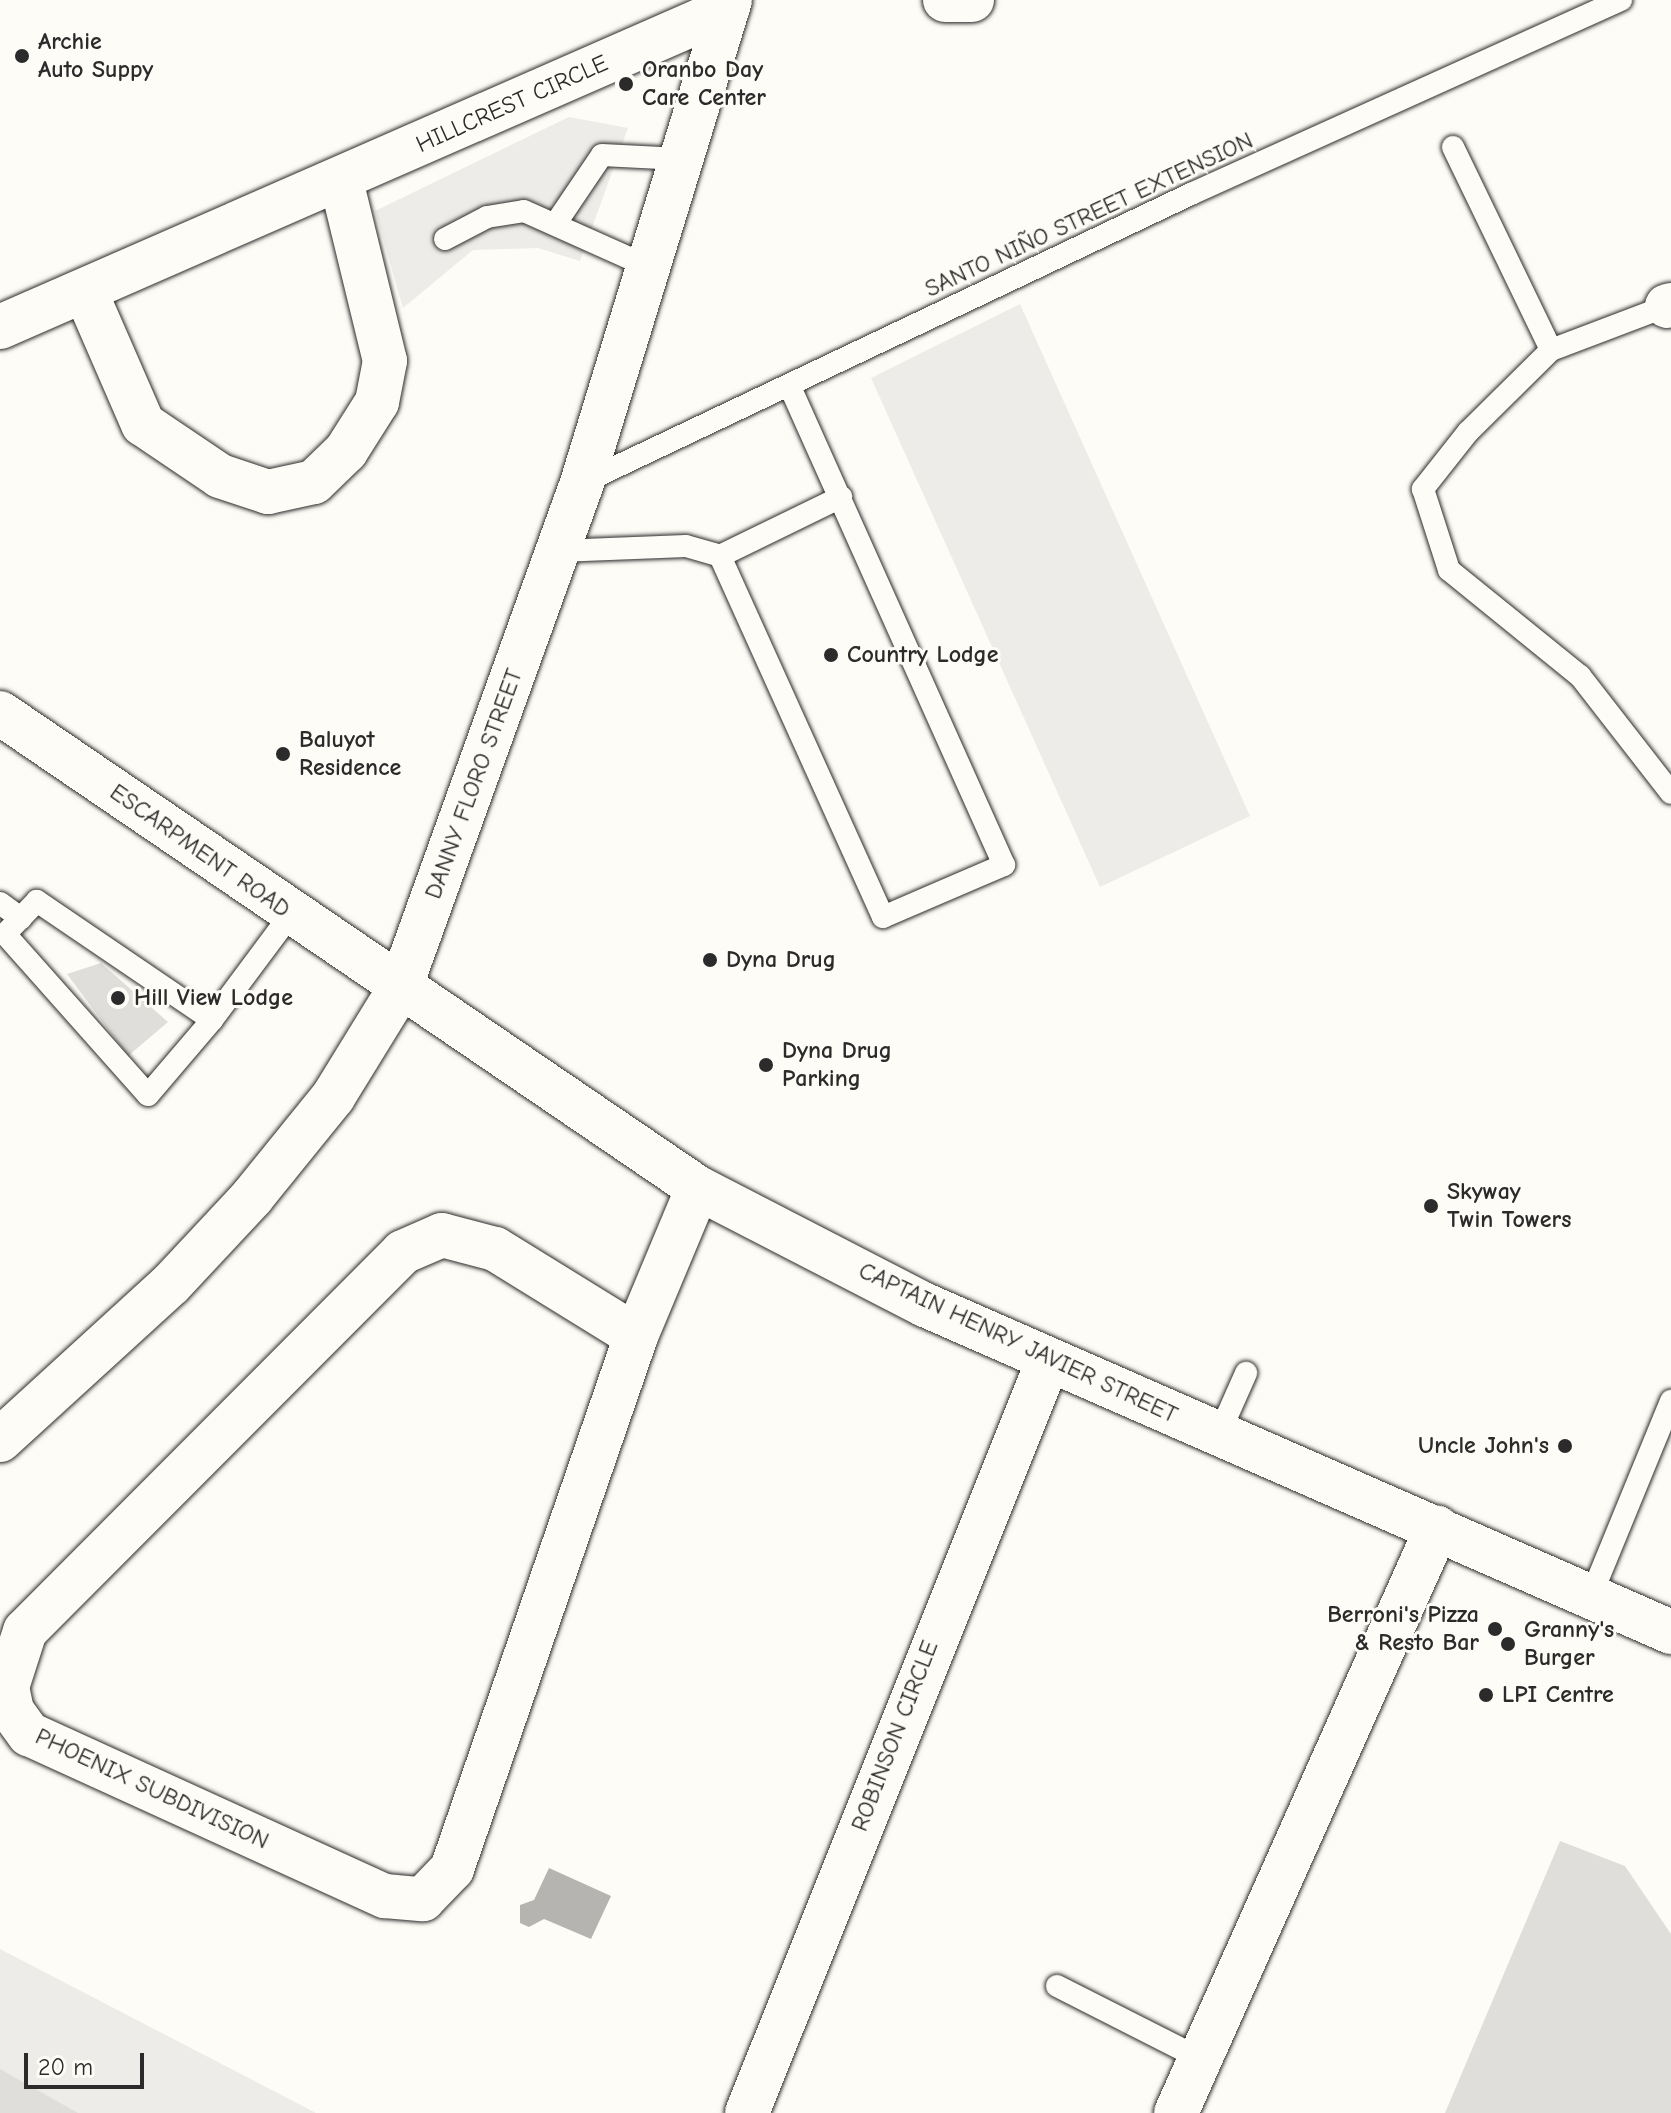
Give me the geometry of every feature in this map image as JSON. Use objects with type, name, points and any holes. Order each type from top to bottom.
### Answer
[{"type":"street","points":[[945,0],[972,0]]},
{"type":"street","name":"DANNY FLORO STREET","points":[[0,1440],[171,1284],[252,1197],[333,1097],[400,988],[582,483],[729,4]]},
{"type":"street","name":"HILLCREST CIRCLE","points":[[0,327],[86,293],[341,181],[729,4]]},
{"type":"street","points":[[86,293],[143,424],[220,476],[268,492],[314,482],[346,451],[377,402],[385,361],[341,181]]},
{"type":"street","name":"ESCARPMENT ROAD","points":[[3,723],[400,988]]},
{"type":"street","name":"CAPTAIN HENRY JAVIER STREET","points":[[400,988],[688,1181],[1048,1361],[1671,1632]]},
{"type":"street","name":"PHOENIX SUBDIVISION","points":[[636,1336],[495,1249],[442,1235],[403,1252],[25,1631],[7,1687],[12,1711],[29,1734],[385,1896],[423,1899],[452,1869],[654,1290],[688,1181]]},
{"type":"street","name":"ROBINSON CIRCLE","points":[[747,2113],[1048,1361]]},
{"type":"street","points":[[1176,2113],[1437,1528]]},
{"type":"lane","name":"SANTO NIÑO STREET EXTENSION","points":[[582,483],[791,389],[1191,194],[1621,0]]},
{"type":"lane","points":[[1453,147],[1551,350]]},
{"type":"lane","points":[[558,220],[602,155],[681,159]]},
{"type":"lane","points":[[445,239],[505,213],[558,220],[647,266]]},
{"type":"lane","points":[[1669,305],[1551,350],[1468,432],[1423,489],[1449,570],[1580,676],[1671,793]]},
{"type":"lane","points":[[720,556],[883,917],[1004,865],[791,389]]},
{"type":"lane","points":[[558,551],[686,546],[720,556],[841,497]]},
{"type":"lane","points":[[212,1020],[37,901],[5,934],[148,1095],[212,1020],[291,914]]},
{"type":"lane","points":[[0,903],[21,918]]},
{"type":"lane","points":[[1219,1434],[1246,1373]]},
{"type":"lane","points":[[1591,1596],[1671,1401]]},
{"type":"lane","points":[[1057,1986],[1199,2058]]},
{"type":"shaded area","points":[[569,117],[628,128],[580,261],[538,248],[473,250],[403,308],[375,211]]},
{"type":"shaded area","points":[[1020,304],[1250,816],[1100,887],[871,378]]},
{"type":"shaded area","points":[[101,963],[168,1022],[128,1056],[67,974]]},
{"type":"shaded area","points":[[1560,1841],[1625,1866],[1671,1934],[1671,2113],[1445,2113]]},
{"type":"shaded area","points":[[549,1868],[611,1896],[591,1939],[544,1919],[529,1927],[520,1923],[520,1905],[534,1900]]},
{"type":"shaded area","points":[[0,1949],[316,2113],[0,2113]]},
{"type":"shaded area","points":[[0,2069],[78,2113],[0,2113]]},
{"type":"place","name":"Archie Auto Suppy","points":[[22,56]]},
{"type":"place","name":"Oranbo Day Care Center","points":[[626,84]]},
{"type":"place","name":"Country Lodge","points":[[831,655]]},
{"type":"place","name":"Baluyot Residence","points":[[283,754]]},
{"type":"place","name":"Dyna Drug","points":[[710,960]]},
{"type":"place","name":"Hill View Lodge","points":[[118,998]]},
{"type":"place","name":"Dyna Drug Parking","points":[[766,1065]]},
{"type":"place","name":"Skyway Twin Towers","points":[[1431,1206]]},
{"type":"place","name":"Uncle John's","points":[[1565,1446]]},
{"type":"place","name":"Berroni's Pizza & Resto Bar","points":[[1495,1629]]},
{"type":"place","name":"Granny's Burger","points":[[1508,1644]]},
{"type":"place","name":"LPI Centre","points":[[1486,1695]]}]
